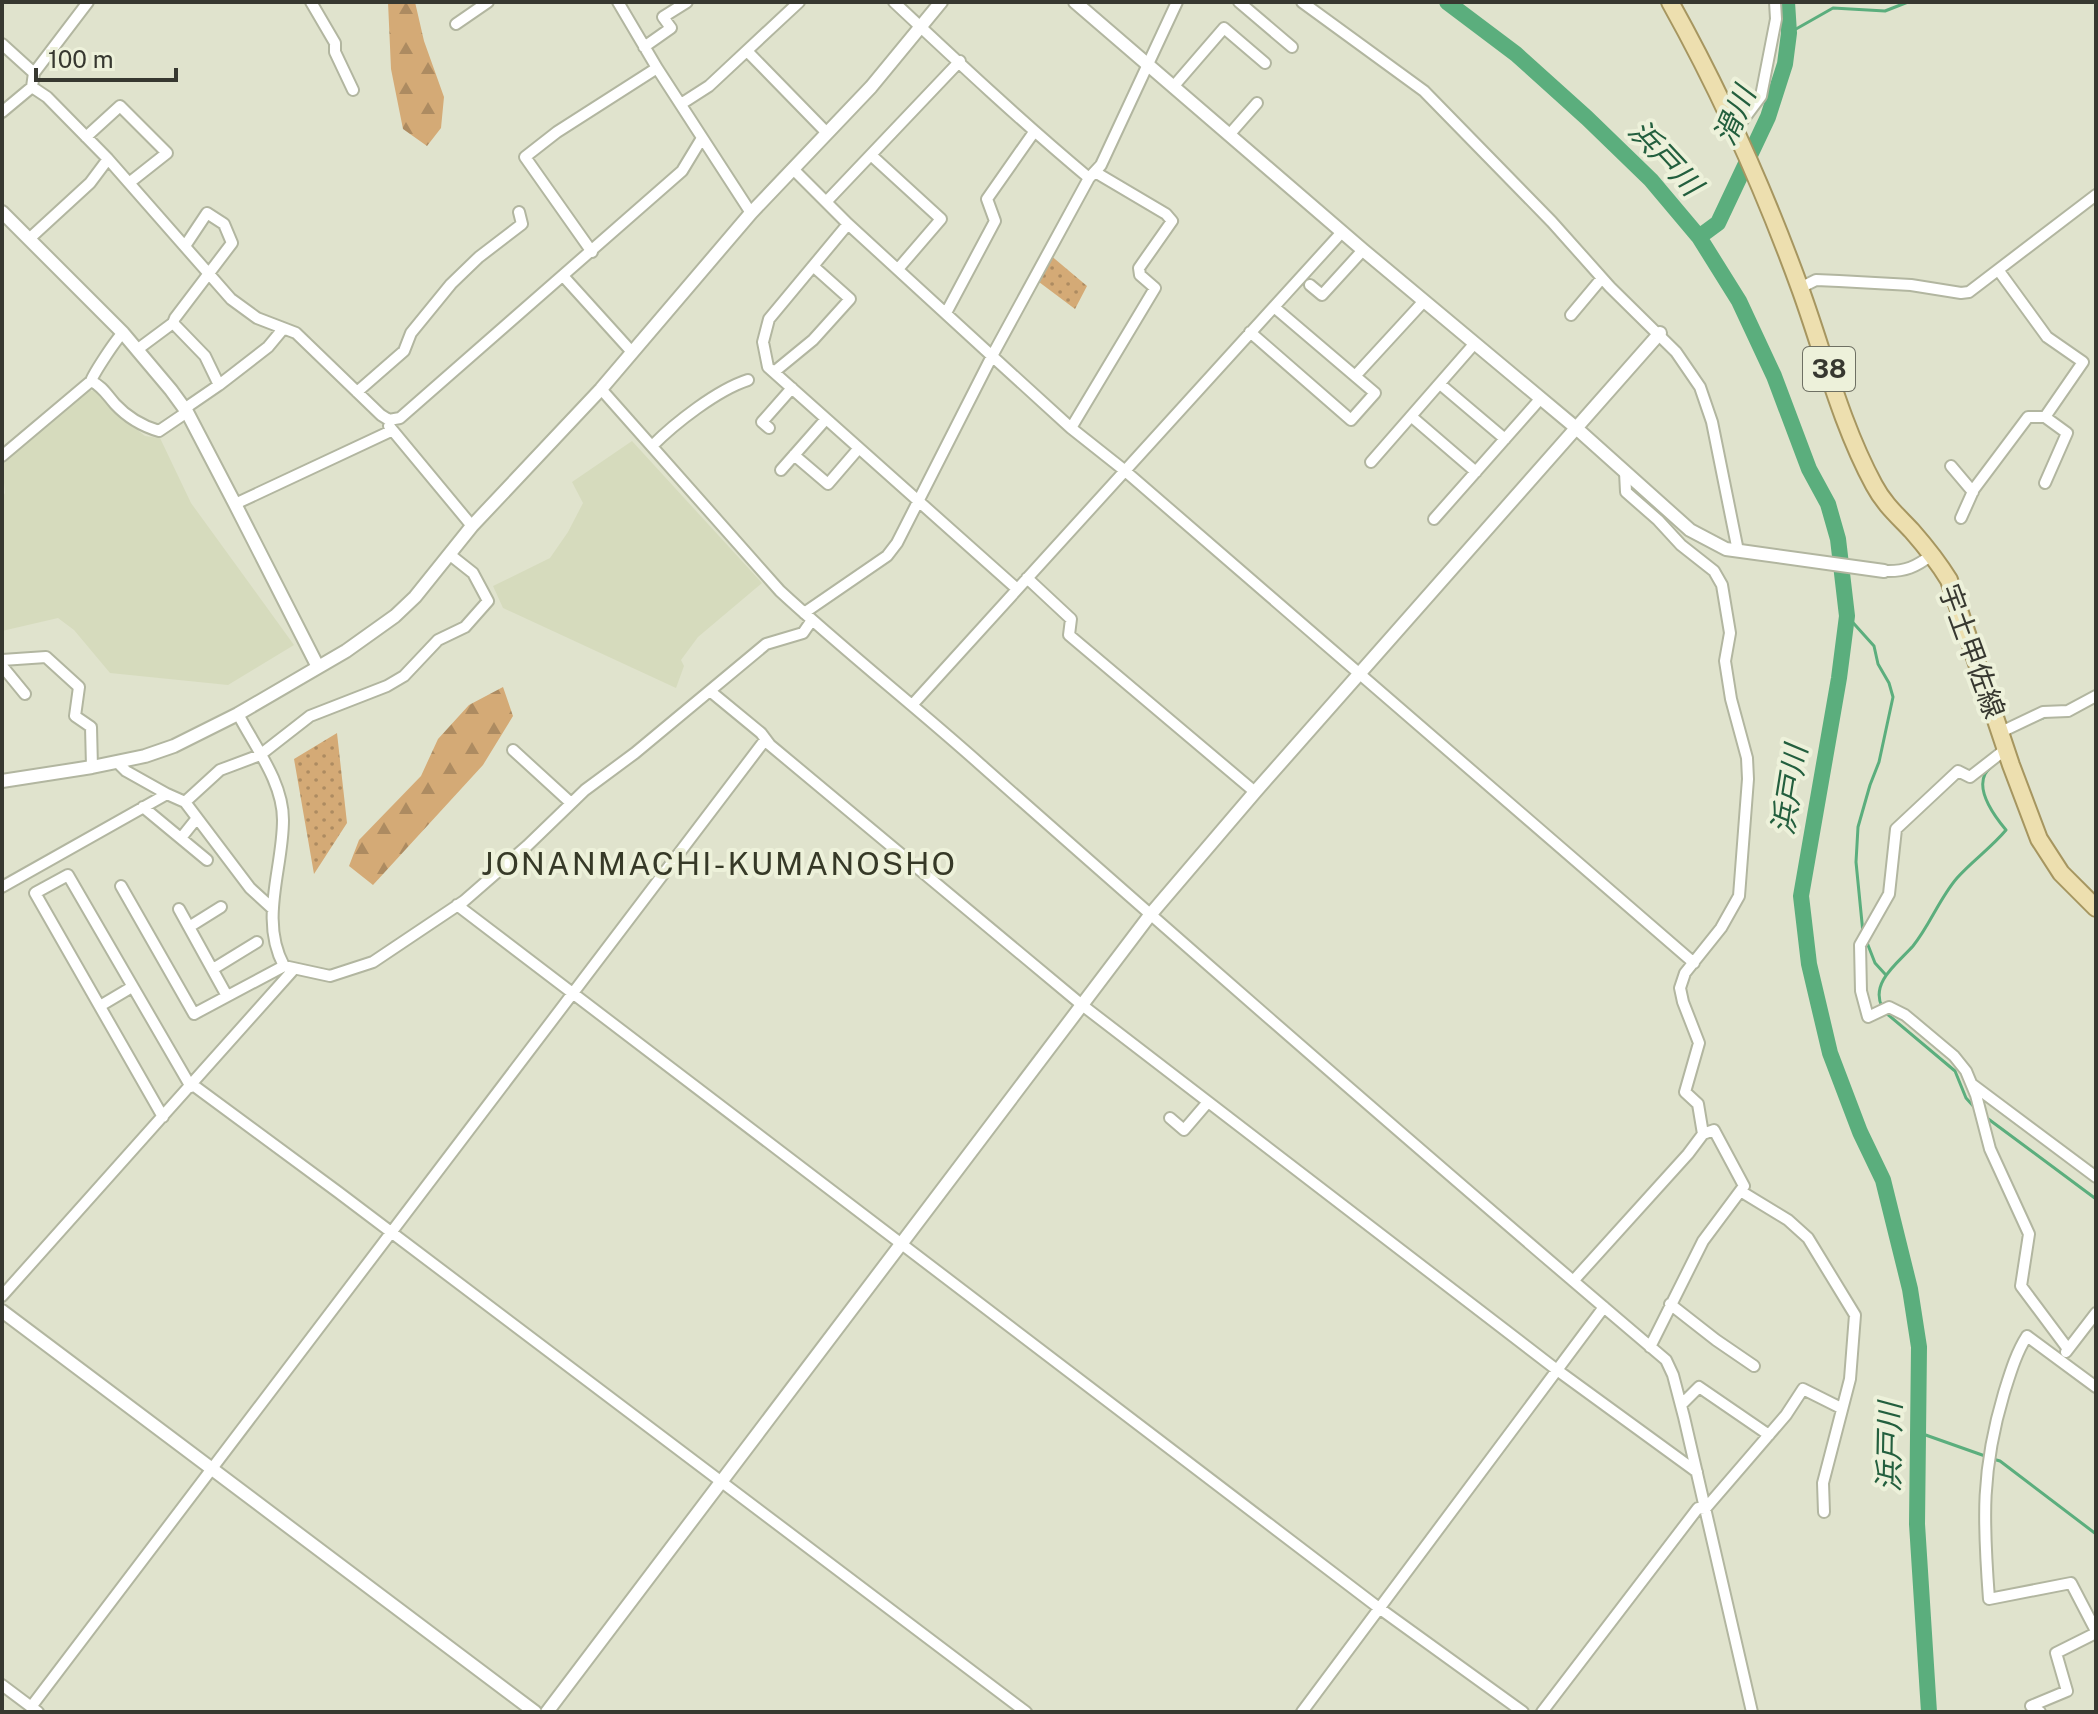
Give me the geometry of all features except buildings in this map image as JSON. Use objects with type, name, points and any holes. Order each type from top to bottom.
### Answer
[{"type":"main road","name":"宇土甲佐線","points":[[1670,2],[1740,135],[1800,288],[1854,441],[1873,484],[1886,505],[1933,554],[1949,580],[2039,839],[2061,873],[2096,908]]},
{"type":"street","points":[[2,112],[32,87],[34,73],[88,2]]},
{"type":"street","points":[[311,2],[335,43],[335,52],[353,90]]},
{"type":"street","points":[[456,24],[488,2]]},
{"type":"street","points":[[619,2],[657,68],[751,213]]},
{"type":"street","points":[[644,47],[671,28],[663,17],[687,2]]},
{"type":"street","points":[[681,104],[709,86],[799,2]]},
{"type":"street","points":[[894,2],[1034,132],[1092,175],[1166,214],[1172,221],[1139,268],[1140,275],[1155,288],[1071,428]]},
{"type":"street","points":[[2,781],[117,762],[174,746],[238,714],[346,651],[395,616],[415,597],[472,526],[601,389],[751,213],[871,87],[941,2]]},
{"type":"street","points":[[1075,2],[1363,250],[1575,427],[1690,530],[1726,549],[1884,571],[1903,572],[1918,566],[1933,554]]},
{"type":"street","points":[[121,886],[194,1014],[289,967],[330,976],[373,962],[457,905],[527,846],[571,803],[766,644],[803,633],[808,617],[887,556],[897,543],[992,356],[1092,175],[1101,165],[1177,2]]},
{"type":"street","points":[[1239,2],[1292,47]]},
{"type":"street","points":[[1302,2],[1424,91],[1676,352],[1700,387],[1712,422],[1742,551]]},
{"type":"street","points":[[1740,135],[1761,96],[1776,19],[1775,2]]},
{"type":"street","points":[[1173,87],[1220,24],[1265,63]]},
{"type":"street","points":[[2,44],[34,73]]},
{"type":"street","points":[[747,51],[827,133]]},
{"type":"street","points":[[826,202],[960,61]]},
{"type":"street","points":[[592,252],[525,157],[557,132],[657,68]]},
{"type":"street","points":[[32,87],[47,97],[108,159],[241,308],[257,318],[296,333],[381,415],[472,526]]},
{"type":"street","points":[[1229,135],[1257,103]]},
{"type":"street","points":[[86,137],[120,106],[167,153],[129,183]]},
{"type":"street","points":[[946,313],[995,221],[987,199],[1034,132]]},
{"type":"street","points":[[235,504],[390,426],[682,171],[702,138]]},
{"type":"street","points":[[871,155],[941,219],[898,269]]},
{"type":"street","points":[[29,239],[90,183],[108,159]]},
{"type":"street","points":[[793,169],[848,224],[1071,428],[1124,470],[1694,963]]},
{"type":"street","points":[[1800,288],[1816,280],[1911,285],[1969,292],[2096,195]]},
{"type":"street","points":[[2,212],[138,349],[185,410],[318,667]]},
{"type":"street","points":[[357,392],[404,351],[411,333],[451,284],[479,257],[522,224],[519,212]]},
{"type":"street","points":[[138,349],[173,323],[232,243],[224,224],[207,213],[185,246]]},
{"type":"street","points":[[848,224],[769,319],[763,342],[768,367],[1016,588]]},
{"type":"street","points":[[913,704],[1342,232]]},
{"type":"street","points":[[1310,285],[1322,295],[1363,250]]},
{"type":"street","points":[[774,372],[813,340],[850,299],[813,266]]},
{"type":"street","points":[[1999,271],[2047,337],[2083,362],[2045,417]]},
{"type":"street","points":[[564,277],[631,351]]},
{"type":"street","points":[[1571,315],[1602,278]]},
{"type":"street","points":[[1356,375],[1424,301]]},
{"type":"street","points":[[1250,332],[1351,420],[1375,393],[1274,307]]},
{"type":"street","points":[[173,323],[205,356],[219,385]]},
{"type":"street","points":[[91,381],[99,385],[123,412],[159,431],[268,347],[283,329]]},
{"type":"street","points":[[2,456],[91,381],[114,341],[123,333]]},
{"type":"street","points":[[547,1712],[1150,915],[1660,333]]},
{"type":"street","points":[[1371,462],[1475,343]]},
{"type":"street","points":[[652,446],[670,427],[730,386],[748,380]]},
{"type":"street","points":[[1440,384],[1505,439]]},
{"type":"street","points":[[769,428],[762,422],[792,388]]},
{"type":"street","points":[[601,389],[780,591],[808,617],[913,704],[1150,915],[1666,1360],[1681,1405],[1752,1712]]},
{"type":"street","points":[[1434,519],[1541,398]]},
{"type":"street","points":[[1412,417],[1476,472]]},
{"type":"street","points":[[1961,518],[1973,492],[2028,417],[2045,417],[2067,433],[2045,483]]},
{"type":"street","points":[[781,470],[826,419]]},
{"type":"street","points":[[794,455],[828,484],[859,448]]},
{"type":"street","points":[[1951,466],[1973,492]]},
{"type":"street","points":[[1625,472],[1626,492],[1681,545],[1714,571],[1722,585],[1730,633],[1725,661],[1731,699],[1747,758],[1739,896],[1733,911],[1685,973],[1680,988],[1699,1043],[1685,1092],[1698,1104],[1703,1134]]},
{"type":"street","points":[[185,802],[220,770],[260,755],[310,716],[387,686],[404,676],[438,640],[465,627],[488,601],[473,573],[449,554]]},
{"type":"street","points":[[1027,578],[1071,619],[1069,635],[1255,792]]},
{"type":"street","points":[[25,694],[2,663],[46,657],[77,684],[79,691],[75,716],[91,727],[92,767]]},
{"type":"street","points":[[710,691],[1082,1005],[1557,1370],[1697,1472]]},
{"type":"street","points":[[2001,732],[2043,712],[2068,711],[2096,696]]},
{"type":"street","points":[[238,714],[272,771],[283,818],[273,909],[274,942],[289,967]]},
{"type":"street","points":[[2,1685],[34,1709],[211,1469],[765,740]]},
{"type":"street","points":[[2006,749],[1970,777],[1958,771],[1896,829],[1889,894],[1860,945],[1861,991],[1868,1017],[1889,1007],[1905,1015],[1954,1056],[1966,1071],[1990,1149],[2029,1234],[2028,1257],[2020,1279],[2021,1286],[2068,1349]]},
{"type":"street","points":[[513,750],[571,803]]},
{"type":"street","points":[[117,762],[126,771],[185,802],[250,888],[273,909]]},
{"type":"street","points":[[2,887],[167,794]]},
{"type":"street","points":[[143,807],[207,860]]},
{"type":"street","points":[[181,838],[197,818]]},
{"type":"street","points":[[163,1117],[35,893],[68,875],[192,1086],[391,1232],[1026,1712]]},
{"type":"street","points":[[457,905],[1379,1608],[1523,1712]]},
{"type":"street","points":[[189,927],[221,907]]},
{"type":"street","points":[[179,909],[227,996]]},
{"type":"street","points":[[213,969],[257,942]]},
{"type":"street","points":[[2,1296],[192,1086],[289,967]]},
{"type":"street","points":[[100,1006],[132,987]]},
{"type":"street","points":[[1972,1084],[2096,1177]]},
{"type":"street","points":[[1170,1118],[1184,1130],[1208,1102]]},
{"type":"street","points":[[1574,1280],[1703,1134],[1714,1130],[1744,1186],[1703,1241],[1650,1347]]},
{"type":"street","points":[[1742,1192],[1788,1220],[1808,1238],[1855,1315],[1850,1379],[1823,1483],[1824,1512]]},
{"type":"street","points":[[1670,1304],[1754,1366]]},
{"type":"street","points":[[1302,1712],[1604,1307]]},
{"type":"street","points":[[2,1311],[535,1712]]},
{"type":"street","points":[[2059,1360],[2096,1313]]},
{"type":"street","points":[[2040,1712],[2031,1706],[2067,1691],[2056,1653],[2096,1632],[2071,1583],[1989,1599],[1983,1529],[1989,1456],[2010,1374],[2027,1336],[2096,1387]]},
{"type":"street","points":[[1681,1405],[1699,1387],[1769,1435]]},
{"type":"street","points":[[1705,1509],[1769,1435],[1803,1389],[1841,1408]]},
{"type":"street","points":[[1542,1712],[1698,1508],[1705,1509]]},
{"type":"shaded area","points":[[86,390],[95,391],[145,436],[160,438],[191,503],[294,645],[228,685],[110,673],[74,630],[58,618],[2,631],[2,498],[5,493],[2,461]]},
{"type":"shaded area","points":[[632,441],[762,583],[698,637],[681,660],[684,666],[676,688],[503,608],[493,586],[550,558],[583,503],[572,482]]},
{"type":"green space","points":[[388,2],[415,2],[424,41],[444,97],[441,128],[427,146],[403,129],[391,69]]},
{"type":"green space","points":[[1049,254],[1087,286],[1075,309],[1035,279]]},
{"type":"green space","points":[[503,687],[513,716],[483,765],[373,885],[349,866],[359,840],[421,776],[438,739],[469,705]]},
{"type":"green space","points":[[337,733],[347,823],[314,874],[294,759]]},
{"type":"waterway","name":"浜戸川","points":[[1447,2],[1516,54],[1587,118],[1651,180],[1699,237],[1739,301],[1774,376],[1809,469],[1828,504],[1838,539],[1847,616],[1801,896],[1809,964],[1830,1053],[1860,1132],[1883,1180],[1910,1289],[1919,1347],[1917,1524],[1929,1712]]},
{"type":"waterway","name":"滑川","points":[[1699,237],[1718,223],[1768,117],[1785,64],[1789,33],[1787,2]]},
{"type":"waterway","points":[[1789,33],[1833,8],[1885,11],[1908,2]]},
{"type":"waterway","points":[[1847,616],[1874,646],[1878,664],[1893,697],[1879,762],[1858,827],[1856,862],[1863,933]]},
{"type":"waterway","points":[[2032,722],[2048,716]]},
{"type":"waterway","points":[[1882,1007],[1880,989],[1887,974],[1919,938],[1957,878],[2006,830],[1988,804],[1983,789],[1985,774],[1994,764]]},
{"type":"waterway","points":[[1866,940],[1875,963],[1885,974]]},
{"type":"waterway","points":[[1886,1013],[1955,1071],[1966,1098],[1975,1108]]},
{"type":"waterway","points":[[1987,1118],[2096,1199]]},
{"type":"waterway","points":[[1920,1433],[1985,1456]]},
{"type":"waterway","points":[[1993,1459],[2000,1461],[2096,1534]]},
{"type":"district","name":"JONANMACHI-KUMANOSHO","points":[[719,864]]}]
